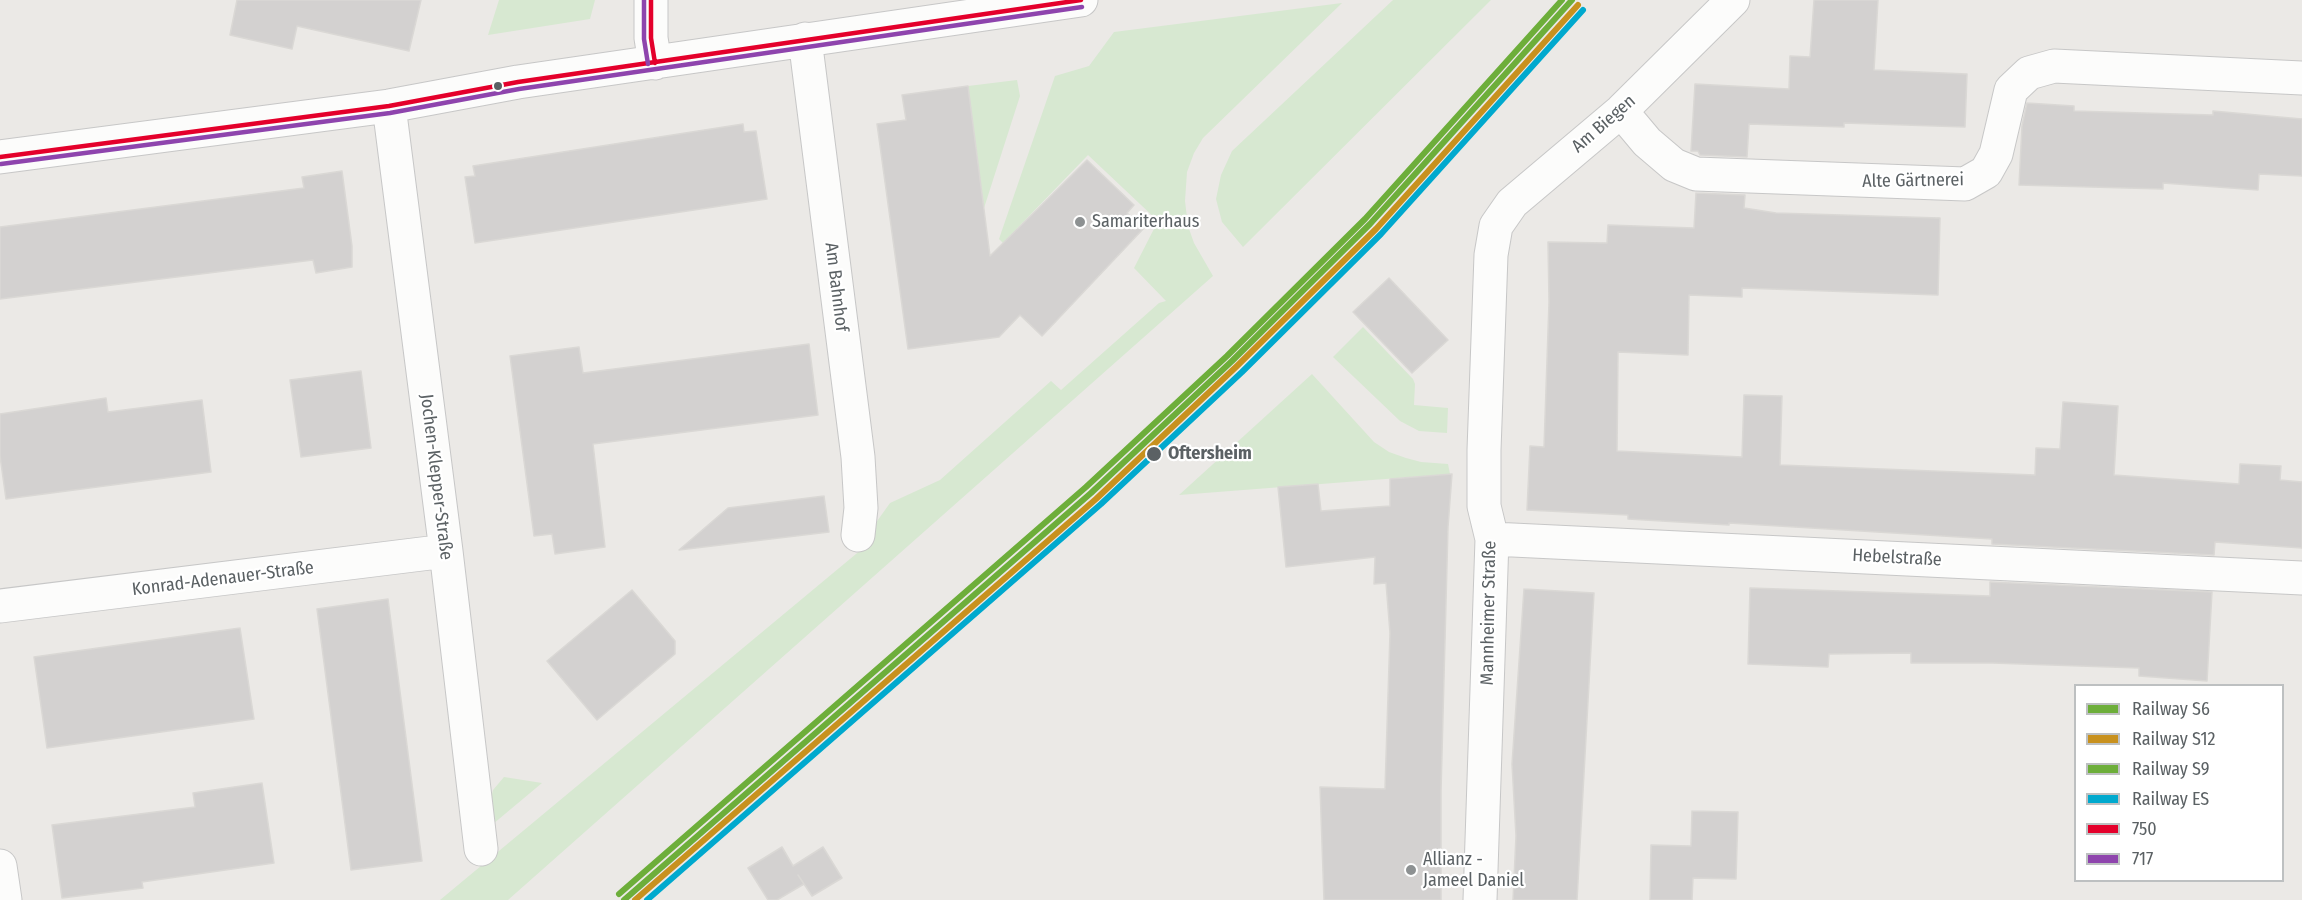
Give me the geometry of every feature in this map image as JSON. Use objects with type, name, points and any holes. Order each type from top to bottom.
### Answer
[{"type":"street","points":[[651,0],[651,38],[655,63]]},
{"type":"street","points":[[0,157],[389,106],[518,81],[1081,0]]},
{"type":"street","name":"Am Biegen","points":[[1491,255],[1496,226],[1512,203],[1621,111],[1733,0]]},
{"type":"street","name":"Am Bahnhof","points":[[805,39],[858,457],[861,508],[858,535]]},
{"type":"street","name":"Alte Gärtnerei","points":[[1621,111],[1647,142],[1674,165],[1696,174],[1824,181],[1965,184],[1986,172],[1996,154],[2011,90],[2029,73],[2054,66],[2302,78]]},
{"type":"street","name":"Jochen-Klepper-Straße","points":[[389,106],[446,551],[481,849]]},
{"type":"street","name":"Mannheimer Straße","points":[[1480,900],[1492,539],[1484,506],[1491,255]]},
{"type":"street","name":"Hebelstraße","points":[[1492,539],[2302,578]]},
{"type":"street","name":"Konrad-Adenauer-Straße","points":[[0,606],[446,551]]},
{"type":"street","points":[[0,866],[4,900]]},
{"type":"green space","points":[[499,0],[595,0],[590,19],[488,35]]},
{"type":"green space","points":[[1393,0],[1491,0],[1243,247],[1222,222],[1216,199],[1221,175],[1232,151]]},
{"type":"green space","points":[[1342,3],[1203,138],[1194,153],[1187,172],[1185,201],[1188,226],[1194,243],[1213,276],[508,900],[440,900],[868,544],[870,531],[890,503],[940,480],[1051,381],[1061,390],[1159,303],[1166,301],[1134,268],[1158,221],[1088,155],[1003,243],[999,239],[1055,76],[1089,66],[1114,32]]},
{"type":"green space","points":[[1017,80],[1020,96],[984,208],[968,86]]},
{"type":"green space","points":[[1363,327],[1413,379],[1415,384],[1414,405],[1448,408],[1447,433],[1419,431],[1400,421],[1333,357]]},
{"type":"green space","points":[[1312,374],[1374,442],[1389,452],[1406,458],[1421,462],[1448,464],[1450,474],[1179,495]]},
{"type":"green space","points":[[504,777],[542,783],[493,824],[490,803],[493,790]]},
{"type":"building","points":[[237,0],[421,0],[409,51],[297,26],[292,49],[230,35]]},
{"type":"building","points":[[1814,0],[1878,0],[1874,70],[1967,74],[1965,127],[1844,123],[1844,127],[1749,124],[1747,157],[1700,155],[1698,151],[1691,151],[1695,84],[1789,89],[1790,56],[1810,57]]},
{"type":"building","name":"Samariterhaus","points":[[968,86],[990,256],[1087,160],[1134,205],[1127,213],[1144,228],[1042,336],[1020,315],[999,337],[908,349],[877,124],[906,120],[902,95]]},
{"type":"building","points":[[2027,103],[2074,106],[2074,111],[2213,115],[2213,111],[2302,119],[2302,176],[2259,174],[2258,190],[2163,183],[2163,189],[2019,185],[2022,126]]},
{"type":"building","points":[[743,124],[744,132],[756,131],[767,199],[475,243],[465,177],[475,176],[473,166]]},
{"type":"building","points":[[342,171],[352,246],[352,267],[316,273],[313,260],[0,299],[0,227],[304,188],[302,177]]},
{"type":"building","points":[[1696,193],[1745,195],[1744,208],[1776,213],[1940,218],[1938,295],[1742,288],[1742,297],[1689,295],[1688,355],[1618,352],[1617,451],[1742,457],[1744,395],[1782,396],[1780,465],[2035,475],[2036,448],[2060,449],[2063,402],[2118,406],[2114,475],[2239,484],[2240,464],[2281,466],[2280,480],[2302,482],[2302,548],[2215,542],[2214,555],[1992,544],[1992,539],[1628,519],[1628,515],[1527,510],[1530,446],[1544,447],[1549,302],[1548,242],[1607,243],[1608,225],[1694,228]]},
{"type":"building","points":[[1389,278],[1448,340],[1412,373],[1353,312]]},
{"type":"building","points":[[809,344],[818,415],[593,444],[605,547],[555,554],[552,534],[534,536],[510,356],[579,347],[583,373]]},
{"type":"building","points":[[361,371],[371,448],[301,457],[290,380]]},
{"type":"building","points":[[106,398],[108,412],[202,400],[211,472],[6,499],[0,456],[0,414]]},
{"type":"building","points":[[1452,474],[1448,527],[1441,791],[1441,900],[1324,900],[1320,787],[1385,789],[1390,633],[1386,583],[1374,584],[1375,557],[1286,567],[1278,487],[1318,484],[1321,511],[1390,506],[1390,479]]},
{"type":"building","points":[[824,496],[829,532],[679,550],[728,508]]},
{"type":"building","points":[[1990,582],[2212,592],[2207,681],[2139,676],[2139,668],[1911,663],[1911,653],[1829,654],[1828,667],[1748,664],[1750,588],[1990,596]]},
{"type":"building","points":[[1524,589],[1594,593],[1577,900],[1513,900],[1516,836],[1512,764]]},
{"type":"building","points":[[632,590],[675,641],[675,654],[597,720],[547,661]]},
{"type":"building","points":[[388,599],[422,861],[351,870],[317,609]]},
{"type":"building","points":[[240,628],[254,719],[47,748],[34,657]]},
{"type":"building","points":[[262,783],[274,863],[142,882],[143,888],[62,898],[52,825],[195,807],[193,793]]},
{"type":"building","points":[[1692,811],[1738,812],[1736,879],[1693,878],[1692,900],[1650,900],[1651,845],[1691,846]]},
{"type":"building","points":[[782,847],[793,866],[823,847],[842,878],[812,896],[804,884],[777,900],[768,900],[748,868]]},
{"type":"rail line","name":"S9","points":[[619,894],[1086,487],[1227,356],[1365,219],[1562,0]]},
{"type":"rail line","name":"S6","points":[[624,900],[1091,493],[1232,361],[1370,224],[1572,0]]},
{"type":"rail line","name":"S12","points":[[635,900],[1096,499],[1237,366],[1376,229],[1578,5]]},
{"type":"rail line","name":"ES","points":[[647,900],[1101,504],[1242,372],[1381,234],[1583,10]]},
{"type":"transit line","name":"717","points":[[644,0],[644,39],[648,64]]},
{"type":"transit line","name":"750","points":[[651,0],[651,38],[655,63]]},
{"type":"transit line","name":"750","points":[[0,157],[389,106],[518,82],[1081,0]]},
{"type":"transit line","name":"717","points":[[1,164],[390,113],[519,89],[1082,7]]},
{"type":"place","name":"Samariterhaus","points":[[1080,222]]},
{"type":"place","name":"Oftersheim","points":[[1154,454]]},
{"type":"place","name":"Allianz - Jameel Daniel","points":[[1411,870]]}]
